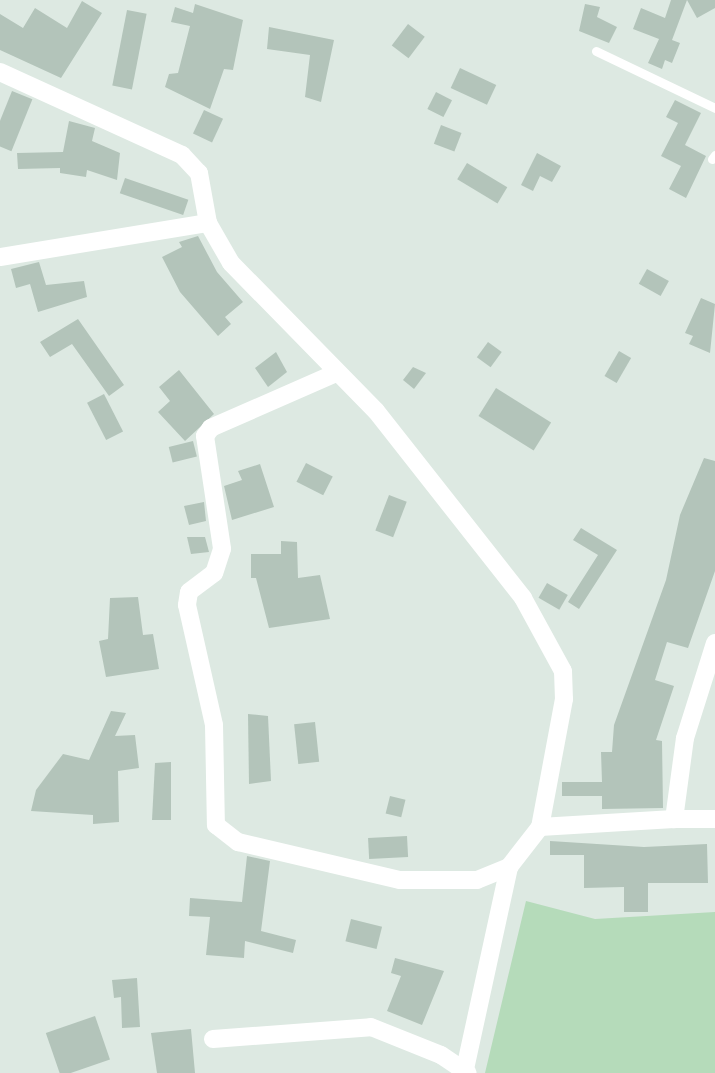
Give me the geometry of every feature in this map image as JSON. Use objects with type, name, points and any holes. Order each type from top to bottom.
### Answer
[{"type":"street","points":[[0,72],[182,155],[199,173],[208,223],[231,263],[336,373],[376,411],[523,598],[563,671],[564,699],[540,826],[508,867],[467,1071],[371,1027],[213,1039]]},
{"type":"street","points":[[0,257],[208,223]]},
{"type":"street","points":[[336,373],[211,428],[205,436],[222,549],[214,573],[189,592],[188,605],[214,726],[216,825],[238,842],[310,855],[392,879],[477,880],[508,867]]},
{"type":"street","points":[[674,819],[685,738],[715,643]]},
{"type":"street","points":[[540,826],[715,819]]},
{"type":"lane","points":[[596,51],[715,108]]},
{"type":"green space","points":[[526,901],[595,919],[715,912],[715,1073],[485,1073]]},
{"type":"building","points":[[671,0],[687,0],[672,40],[680,43],[672,63],[665,60],[662,69],[648,63],[659,39],[633,29],[641,8],[665,18]]},
{"type":"building","points":[[687,0],[715,0],[715,8],[697,18]]},
{"type":"building","points":[[82,1],[102,13],[61,78],[0,50],[0,14],[23,28],[35,8],[67,28]]},
{"type":"building","points":[[195,4],[243,20],[233,70],[224,69],[210,109],[165,87],[169,74],[178,73],[190,26],[171,22],[175,7],[193,13]]},
{"type":"building","points":[[585,4],[600,7],[597,17],[617,27],[609,43],[579,31]]},
{"type":"building","points":[[127,10],[147,14],[132,89],[112,86]]},
{"type":"building","points":[[408,24],[425,37],[409,58],[392,46]]},
{"type":"building","points":[[269,27],[334,40],[321,102],[305,97],[310,55],[267,49]]},
{"type":"building","points":[[460,68],[496,85],[487,105],[451,88]]},
{"type":"building","points":[[12,91],[32,99],[11,151],[0,147],[0,121]]},
{"type":"building","points":[[436,92],[452,100],[443,117],[427,109]]},
{"type":"building","points":[[675,100],[701,113],[685,145],[706,156],[686,198],[669,189],[681,166],[661,156],[678,123],[666,117]]},
{"type":"building","points":[[204,110],[223,119],[212,142],[193,134]]},
{"type":"building","points":[[69,121],[95,128],[92,141],[120,153],[117,180],[87,170],[86,177],[60,173],[60,168],[18,169],[17,153],[63,152]]},
{"type":"building","points":[[441,125],[462,133],[454,152],[434,144]]},
{"type":"building","points":[[537,153],[561,166],[552,182],[540,176],[533,191],[521,185]]},
{"type":"building","points":[[467,163],[507,187],[498,203],[457,179]]},
{"type":"building","points":[[125,178],[188,200],[183,215],[120,193]]},
{"type":"building","points":[[198,236],[217,272],[243,302],[225,317],[231,324],[218,336],[180,292],[162,257],[182,247],[179,242]]},
{"type":"building","points":[[39,262],[46,285],[84,281],[87,297],[38,312],[30,284],[16,288],[11,269]]},
{"type":"building","points":[[647,269],[669,281],[661,296],[639,284]]},
{"type":"building","points":[[701,298],[715,304],[710,353],[689,344],[693,336],[685,333]]},
{"type":"building","points":[[78,319],[124,385],[109,396],[72,344],[50,357],[40,342]]},
{"type":"building","points":[[488,342],[502,352],[491,367],[477,357]]},
{"type":"building","points":[[619,351],[631,358],[617,383],[604,376]]},
{"type":"building","points":[[276,352],[287,372],[268,387],[255,368]]},
{"type":"building","points":[[413,367],[426,373],[414,389],[403,380]]},
{"type":"building","points":[[179,370],[214,414],[185,441],[158,412],[170,401],[159,387]]},
{"type":"building","points":[[496,388],[551,422],[534,450],[479,416]]},
{"type":"building","points":[[104,394],[123,431],[106,440],[87,403]]},
{"type":"building","points":[[193,441],[197,457],[173,463],[169,447]]},
{"type":"building","points":[[704,458],[715,461],[715,571],[688,648],[667,642],[655,680],[674,686],[656,740],[662,741],[663,808],[602,809],[602,796],[562,796],[562,782],[602,782],[601,752],[612,752],[614,725],[666,580],[680,515]]},
{"type":"building","points":[[306,463],[333,477],[323,495],[296,482]]},
{"type":"building","points":[[260,464],[274,507],[232,520],[224,486],[242,480],[238,471]]},
{"type":"building","points":[[389,495],[407,502],[393,537],[375,530]]},
{"type":"building","points":[[204,502],[206,521],[189,525],[184,506]]},
{"type":"building","points":[[581,528],[617,550],[579,609],[568,602],[598,555],[573,540]]},
{"type":"building","points":[[187,537],[205,537],[209,552],[191,554]]},
{"type":"building","points":[[281,541],[297,542],[298,578],[320,575],[330,619],[269,628],[256,578],[251,578],[251,554],[281,554]]},
{"type":"building","points":[[547,583],[568,595],[559,610],[538,598]]},
{"type":"building","points":[[138,597],[143,635],[153,634],[159,669],[106,677],[99,641],[108,639],[110,598]]},
{"type":"building","points":[[111,711],[126,713],[115,736],[135,735],[139,768],[118,771],[119,822],[93,824],[93,815],[31,811],[36,790],[63,754],[89,760]]},
{"type":"building","points":[[248,714],[268,716],[271,781],[249,784]]},
{"type":"building","points":[[315,722],[319,762],[298,764],[294,724]]},
{"type":"building","points":[[171,762],[171,820],[152,820],[155,763]]},
{"type":"building","points":[[390,796],[406,800],[401,817],[386,813]]},
{"type":"building","points":[[407,836],[408,857],[369,859],[368,838]]},
{"type":"building","points":[[550,841],[644,847],[707,844],[708,883],[648,883],[648,912],[624,912],[624,887],[584,888],[584,855],[550,855]]},
{"type":"building","points":[[247,856],[270,861],[261,931],[296,940],[293,953],[245,941],[244,958],[206,955],[210,917],[189,916],[190,898],[242,902]]},
{"type":"building","points":[[351,919],[382,927],[376,949],[345,941]]},
{"type":"building","points":[[395,958],[444,971],[422,1025],[387,1011],[401,976],[391,973]]},
{"type":"building","points":[[137,978],[140,1027],[122,1028],[121,997],[114,998],[112,980]]},
{"type":"building","points":[[95,1016],[110,1059],[71,1073],[60,1073],[46,1033]]},
{"type":"building","points":[[191,1029],[195,1073],[157,1073],[151,1033]]}]
